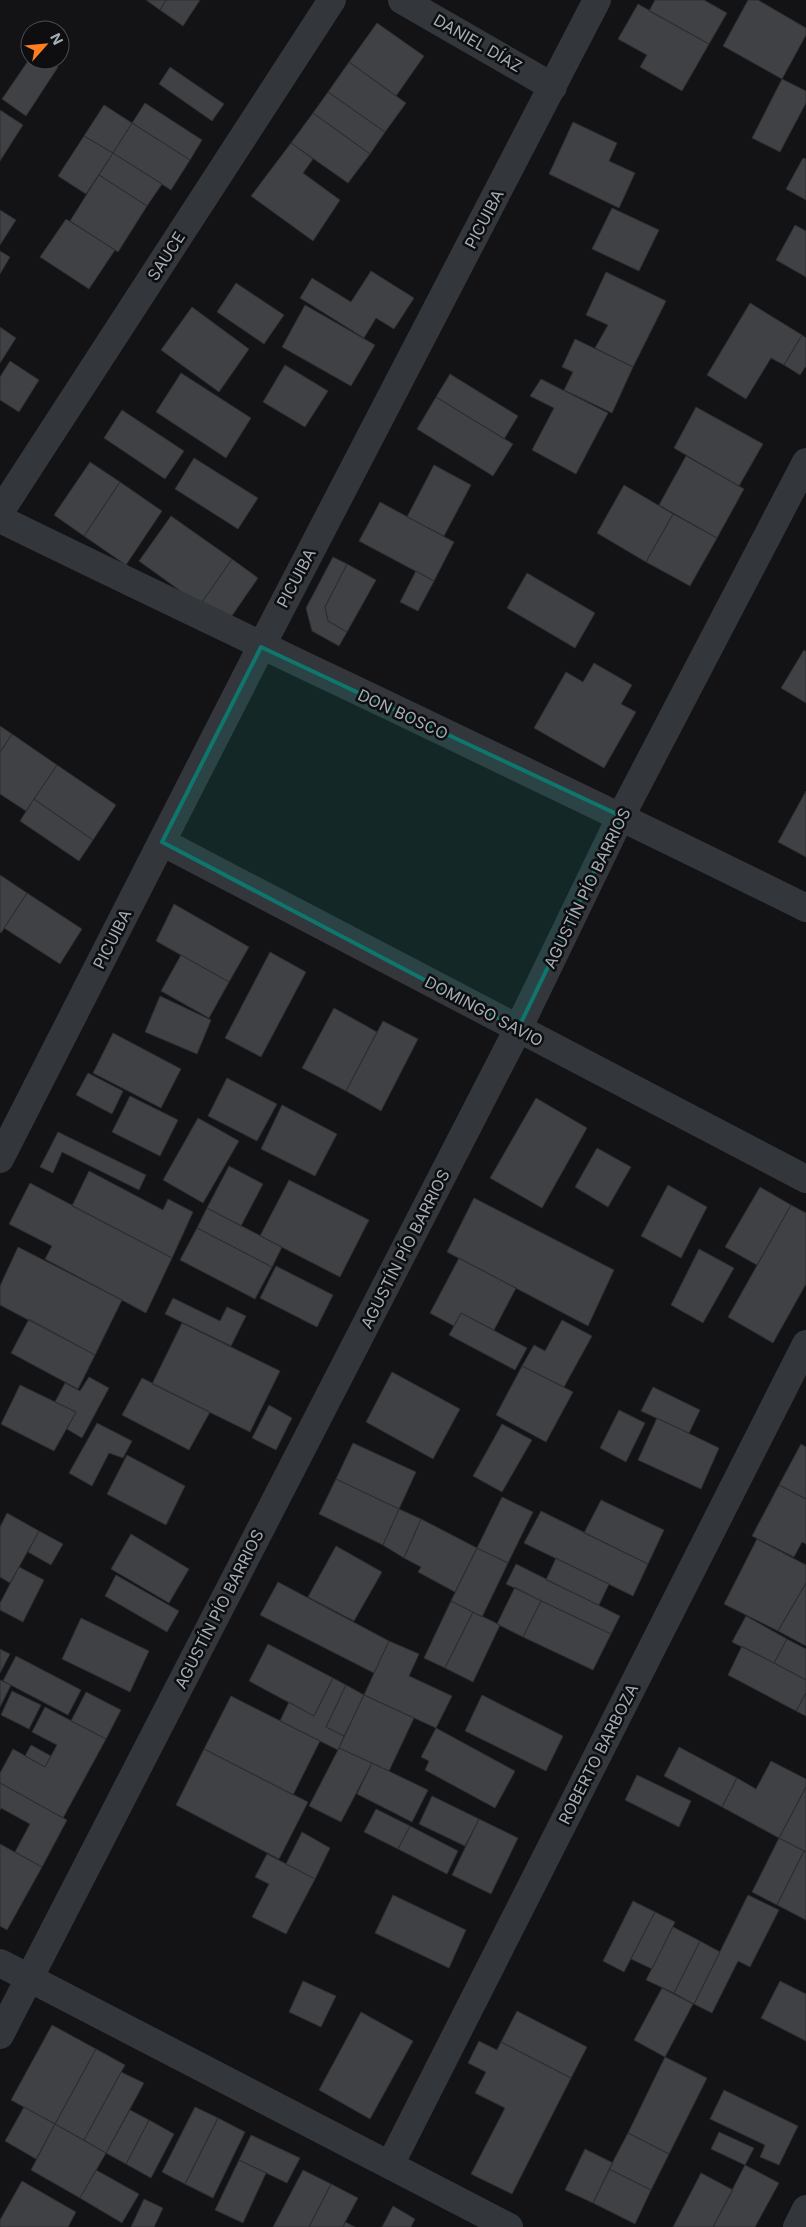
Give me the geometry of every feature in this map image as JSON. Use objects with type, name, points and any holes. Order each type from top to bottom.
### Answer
[{"type":"street","name":"SAUCE","points":[[0,512],[332,0]]},
{"type":"street","name":"DANIEL DÍAZ","points":[[402,0],[553,87]]},
{"type":"street","name":"PICUIBA","points":[[0,1159],[261,646],[597,0]]},
{"type":"street","name":"AGUSTÍN PÍO BARRIOS","points":[[0,2035],[518,1029],[621,816],[806,462]]},
{"type":"street","name":"DON BOSCO","points":[[0,519],[261,646],[621,816],[806,908]]},
{"type":"street","name":"DOMINGO SAVIO","points":[[162,842],[806,1179]]},
{"type":"street","name":"ROBERTO BARBOZA","points":[[390,2164],[806,1344]]},
{"type":"street","points":[[0,1964],[509,2227]]},
{"type":"street","points":[[797,2227],[806,2209]]},
{"type":"highlighted area","points":[[261,647],[621,816],[518,1029],[162,842]]},
{"type":"building","points":[[146,0],[166,0],[160,10]]},
{"type":"building","points":[[166,0],[200,0],[183,26],[160,10]]},
{"type":"building","points":[[655,0],[704,0],[727,13],[709,44],[649,11]]},
{"type":"building","points":[[748,0],[758,0],[806,28],[806,35],[782,79],[723,46]]},
{"type":"building","points":[[638,4],[709,44],[682,91],[640,67],[647,55],[618,39]]},
{"type":"building","points":[[377,23],[424,56],[396,96],[349,62]]},
{"type":"building","points":[[349,62],[406,103],[385,132],[328,92]]},
{"type":"building","points":[[170,67],[224,104],[212,121],[159,84]]},
{"type":"building","points":[[22,70],[56,70],[26,116],[2,99]]},
{"type":"building","points":[[782,79],[806,91],[806,103],[780,152],[752,138]]},
{"type":"building","points":[[328,92],[385,132],[370,154],[313,113]]},
{"type":"building","points":[[145,103],[202,140],[190,160],[132,123]]},
{"type":"building","points":[[104,105],[132,123],[113,153],[84,136]]},
{"type":"building","points":[[0,110],[23,125],[0,161]]},
{"type":"building","points":[[313,113],[370,154],[348,183],[291,143]]},
{"type":"building","points":[[573,122],[617,143],[609,161],[635,173],[619,208],[549,174]]},
{"type":"building","points":[[132,123],[190,160],[171,190],[113,153]]},
{"type":"building","points":[[84,136],[113,153],[86,194],[58,176]]},
{"type":"building","points":[[291,143],[313,159],[303,173],[340,200],[313,241],[251,196]]},
{"type":"building","points":[[113,153],[162,184],[147,206],[99,175]]},
{"type":"building","points":[[803,158],[806,159],[806,200],[786,189]]},
{"type":"building","points":[[99,175],[147,206],[118,252],[70,221]]},
{"type":"building","points":[[612,208],[659,230],[639,271],[592,249]]},
{"type":"building","points":[[0,210],[16,220],[0,245]]},
{"type":"building","points":[[66,219],[115,250],[89,289],[40,257]]},
{"type":"building","points":[[795,225],[806,231],[806,277],[776,260]]},
{"type":"building","points":[[0,251],[10,257],[0,274]]},
{"type":"building","points":[[371,271],[414,298],[394,329],[376,318],[364,338],[300,298],[312,278],[351,302]]},
{"type":"building","points":[[606,272],[666,301],[633,367],[595,348],[608,325],[586,315]]},
{"type":"building","points":[[236,283],[284,315],[264,344],[217,312]]},
{"type":"building","points":[[750,303],[802,335],[784,365],[771,358],[746,399],[707,375]]},
{"type":"building","points":[[305,305],[375,345],[351,386],[282,347]]},
{"type":"building","points":[[192,307],[249,349],[219,392],[161,350]]},
{"type":"building","points":[[0,327],[16,338],[0,363]]},
{"type":"building","points":[[802,335],[806,338],[806,366],[800,375],[784,365]]},
{"type":"building","points":[[575,339],[633,367],[612,413],[564,390],[573,372],[562,367]]},
{"type":"building","points":[[10,361],[39,380],[19,412],[0,400],[0,377]]},
{"type":"building","points":[[285,365],[328,391],[305,427],[263,402]]},
{"type":"building","points":[[181,373],[251,418],[226,458],[156,412]]},
{"type":"building","points":[[450,374],[518,416],[504,439],[436,397]]},
{"type":"building","points":[[541,379],[608,413],[576,474],[532,450],[554,408],[530,396]]},
{"type":"building","points":[[436,397],[513,444],[493,476],[417,429]]},
{"type":"building","points":[[696,407],[763,444],[739,486],[674,448]]},
{"type":"building","points":[[122,410],[184,451],[165,479],[104,438]]},
{"type":"building","points":[[686,456],[744,489],[717,538],[659,505]]},
{"type":"building","points":[[194,458],[258,498],[238,529],[175,489]]},
{"type":"building","points":[[90,462],[120,482],[84,536],[54,515]]},
{"type":"building","points":[[434,465],[471,485],[444,536],[407,517]]},
{"type":"building","points":[[120,482],[162,511],[126,565],[84,536]]},
{"type":"building","points":[[624,485],[673,514],[646,562],[597,533]]},
{"type":"building","points":[[380,502],[454,542],[434,581],[359,541]]},
{"type":"building","points":[[673,514],[717,538],[690,586],[646,562]]},
{"type":"building","points":[[171,516],[232,559],[200,605],[139,561]]},
{"type":"building","points":[[333,557],[347,564],[325,607],[328,621],[347,632],[339,646],[312,631],[306,608]]},
{"type":"building","points":[[232,559],[258,578],[227,623],[200,605]]},
{"type":"building","points":[[347,564],[376,580],[347,632],[328,621],[325,607]]},
{"type":"building","points":[[416,571],[434,581],[418,611],[400,602]]},
{"type":"building","points":[[527,573],[595,613],[575,648],[507,608]]},
{"type":"building","points":[[804,650],[806,652],[806,703],[781,688]]},
{"type":"building","points":[[594,663],[632,685],[621,704],[636,712],[604,768],[534,728],[566,672],[583,682]]},
{"type":"building","points":[[0,726],[12,734],[0,752]]},
{"type":"building","points":[[12,734],[57,765],[26,811],[0,794],[0,752]]},
{"type":"building","points":[[57,765],[116,805],[93,840],[34,799]]},
{"type":"building","points":[[806,791],[806,857],[778,842]]},
{"type":"building","points":[[34,799],[93,840],[79,861],[20,821]]},
{"type":"building","points":[[0,875],[27,893],[1,933],[0,932]]},
{"type":"building","points":[[27,893],[82,929],[60,964],[4,928]]},
{"type":"building","points":[[174,904],[249,947],[229,982],[156,941]]},
{"type":"building","points":[[270,952],[306,972],[261,1057],[225,1038]]},
{"type":"building","points":[[181,955],[229,982],[209,1018],[161,991]]},
{"type":"building","points":[[160,996],[211,1020],[197,1054],[145,1032]]},
{"type":"building","points":[[334,1008],[377,1032],[346,1091],[302,1068]]},
{"type":"building","points":[[383,1021],[418,1039],[381,1111],[346,1091]]},
{"type":"building","points":[[113,1033],[181,1069],[161,1108],[93,1073]]},
{"type":"building","points":[[88,1073],[123,1091],[112,1114],[76,1095]]},
{"type":"building","points":[[227,1078],[277,1104],[257,1141],[208,1116]]},
{"type":"building","points":[[130,1096],[178,1120],[160,1156],[112,1132]]},
{"type":"building","points":[[536,1098],[587,1128],[542,1208],[490,1178]]},
{"type":"building","points":[[282,1105],[337,1134],[315,1176],[261,1149]]},
{"type":"building","points":[[198,1118],[239,1141],[203,1203],[163,1180]]},
{"type":"building","points":[[58,1132],[146,1175],[139,1190],[62,1152],[53,1173],[40,1167]]},
{"type":"building","points":[[597,1148],[631,1167],[608,1207],[575,1187]]},
{"type":"building","points":[[229,1166],[263,1184],[241,1226],[207,1208]]},
{"type":"building","points":[[89,1171],[163,1210],[168,1199],[193,1212],[172,1258],[72,1206]]},
{"type":"building","points":[[289,1180],[369,1220],[340,1277],[260,1236]]},
{"type":"building","points":[[30,1183],[172,1258],[146,1313],[45,1259],[52,1246],[9,1224]]},
{"type":"building","points":[[668,1185],[707,1207],[681,1258],[641,1236]]},
{"type":"building","points":[[760,1187],[791,1205],[757,1265],[725,1247]]},
{"type":"building","points":[[474,1198],[614,1270],[588,1326],[447,1252]]},
{"type":"building","points":[[791,1205],[806,1213],[806,1284],[773,1343],[728,1317]]},
{"type":"building","points":[[207,1208],[282,1247],[272,1267],[197,1228]]},
{"type":"building","points":[[197,1228],[272,1267],[255,1299],[180,1260]]},
{"type":"building","points":[[18,1247],[122,1300],[95,1355],[0,1305],[0,1286]]},
{"type":"building","points":[[699,1249],[734,1268],[703,1323],[671,1305]]},
{"type":"building","points":[[459,1258],[516,1288],[494,1330],[461,1313],[454,1326],[430,1313]]},
{"type":"building","points":[[276,1266],[333,1295],[317,1327],[260,1298]]},
{"type":"building","points":[[173,1298],[220,1321],[227,1307],[246,1316],[231,1346],[165,1314]]},
{"type":"building","points":[[461,1313],[527,1348],[515,1370],[449,1335]]},
{"type":"building","points":[[29,1319],[95,1355],[78,1389],[11,1353]]},
{"type":"building","points":[[562,1320],[592,1336],[564,1387],[522,1366],[534,1345],[545,1351]]},
{"type":"building","points":[[182,1323],[280,1371],[250,1432],[152,1384]]},
{"type":"building","points":[[522,1366],[573,1392],[546,1442],[496,1415]]},
{"type":"building","points":[[392,1372],[460,1409],[433,1459],[366,1422]]},
{"type":"building","points":[[89,1377],[109,1388],[82,1438],[67,1429],[76,1412],[55,1402],[65,1383],[80,1391]]},
{"type":"building","points":[[142,1378],[210,1412],[189,1450],[122,1415]]},
{"type":"building","points":[[20,1385],[76,1412],[54,1451],[1,1424]]},
{"type":"building","points":[[653,1387],[700,1410],[689,1433],[641,1411]]},
{"type":"building","points":[[269,1405],[292,1418],[276,1450],[252,1438]]},
{"type":"building","points":[[619,1410],[645,1423],[626,1462],[600,1448]]},
{"type":"building","points":[[657,1418],[719,1448],[701,1489],[638,1460]]},
{"type":"building","points":[[97,1423],[132,1441],[123,1458],[109,1453],[92,1486],[69,1473]]},
{"type":"building","points":[[502,1424],[532,1440],[502,1492],[473,1476]]},
{"type":"building","points":[[353,1443],[416,1472],[399,1509],[336,1479]]},
{"type":"building","points":[[801,1444],[806,1447],[806,1499],[779,1485]]},
{"type":"building","points":[[127,1455],[185,1486],[166,1525],[107,1494]]},
{"type":"building","points":[[336,1479],[399,1509],[383,1545],[319,1514]]},
{"type":"building","points":[[779,1485],[806,1499],[806,1544],[802,1542],[794,1557],[752,1536]]},
{"type":"building","points":[[502,1497],[533,1512],[508,1563],[477,1548]]},
{"type":"building","points":[[601,1500],[664,1530],[648,1564],[584,1533]]},
{"type":"building","points":[[399,1509],[421,1519],[404,1558],[383,1545]]},
{"type":"building","points":[[541,1511],[648,1564],[633,1596],[524,1543]]},
{"type":"building","points":[[7,1513],[39,1531],[10,1583],[0,1577],[0,1527]]},
{"type":"building","points":[[421,1519],[477,1548],[455,1592],[418,1572],[421,1567],[404,1558]]},
{"type":"building","points":[[39,1531],[63,1544],[51,1565],[28,1552]]},
{"type":"building","points":[[131,1534],[189,1569],[169,1603],[111,1569]]},
{"type":"building","points":[[757,1539],[806,1565],[806,1583],[778,1631],[724,1604]]},
{"type":"building","points":[[336,1546],[382,1572],[354,1621],[308,1597]]},
{"type":"building","points":[[477,1548],[508,1563],[482,1617],[451,1601]]},
{"type":"building","points":[[556,1558],[609,1584],[599,1605],[546,1580]]},
{"type":"building","points":[[516,1564],[620,1616],[611,1634],[506,1584]]},
{"type":"building","points":[[19,1567],[44,1580],[23,1622],[0,1610],[0,1603]]},
{"type":"building","points":[[116,1575],[179,1611],[167,1632],[105,1596]]},
{"type":"building","points":[[278,1582],[389,1641],[374,1673],[260,1615]]},
{"type":"building","points":[[806,1583],[806,1646],[778,1631]]},
{"type":"building","points":[[515,1587],[541,1601],[523,1637],[497,1624]]},
{"type":"building","points":[[451,1601],[473,1612],[445,1668],[424,1658]]},
{"type":"building","points":[[541,1601],[611,1634],[593,1670],[523,1637]]},
{"type":"building","points":[[473,1612],[500,1625],[473,1682],[445,1668]]},
{"type":"building","points":[[746,1616],[787,1639],[774,1663],[732,1642]]},
{"type":"building","points":[[81,1618],[149,1651],[130,1692],[62,1659]]},
{"type":"building","points":[[787,1639],[806,1649],[806,1680],[774,1663]]},
{"type":"building","points":[[389,1641],[419,1654],[409,1676],[452,1696],[436,1728],[364,1695]]},
{"type":"building","points":[[268,1644],[333,1678],[314,1716],[249,1681]]},
{"type":"building","points":[[742,1646],[806,1680],[806,1693],[796,1711],[728,1675]]},
{"type":"building","points":[[0,1649],[10,1654],[0,1673]]},
{"type":"building","points":[[16,1656],[81,1690],[68,1715],[3,1681]]},
{"type":"building","points":[[333,1678],[346,1685],[326,1727],[344,1736],[338,1750],[280,1721],[289,1702],[314,1716]]},
{"type":"building","points":[[0,1680],[11,1685],[0,1707]]},
{"type":"building","points":[[346,1685],[364,1695],[344,1736],[326,1727]]},
{"type":"building","points":[[12,1691],[41,1705],[29,1729],[1,1715]]},
{"type":"building","points":[[86,1692],[121,1710],[106,1739],[71,1721]]},
{"type":"building","points":[[806,1693],[806,1716],[796,1711]]},
{"type":"building","points":[[364,1695],[414,1718],[389,1771],[339,1748]]},
{"type":"building","points":[[482,1695],[563,1736],[546,1771],[465,1731]]},
{"type":"building","points":[[231,1696],[320,1741],[293,1795],[204,1749]]},
{"type":"building","points":[[45,1707],[106,1739],[63,1818],[0,1783],[0,1773],[13,1749],[45,1767],[57,1745],[32,1732]]},
{"type":"building","points":[[436,1728],[515,1771],[495,1808],[425,1770],[429,1761],[421,1757]]},
{"type":"building","points":[[31,1745],[51,1756],[45,1767],[25,1756]]},
{"type":"building","points":[[679,1747],[737,1778],[722,1807],[664,1776]]},
{"type":"building","points":[[339,1748],[372,1763],[341,1822],[309,1806]]},
{"type":"building","points":[[204,1749],[308,1802],[279,1859],[176,1805]]},
{"type":"building","points":[[771,1761],[806,1779],[806,1787],[779,1838],[722,1807],[737,1778],[756,1789]]},
{"type":"building","points":[[372,1763],[428,1790],[412,1822],[357,1794]]},
{"type":"building","points":[[637,1775],[691,1801],[679,1827],[625,1800]]},
{"type":"building","points":[[0,1783],[67,1820],[42,1867],[15,1852],[30,1824],[1,1808],[0,1810]]},
{"type":"building","points":[[806,1787],[806,1852],[779,1838]]},
{"type":"building","points":[[432,1796],[479,1819],[465,1846],[419,1824]]},
{"type":"building","points":[[376,1809],[410,1826],[398,1849],[364,1832]]},
{"type":"building","points":[[479,1819],[518,1838],[491,1894],[452,1875]]},
{"type":"building","points":[[410,1826],[458,1851],[447,1874],[398,1849]]},
{"type":"building","points":[[302,1832],[330,1848],[315,1879],[286,1864]]},
{"type":"building","points":[[779,1838],[804,1851],[777,1905],[752,1892]]},
{"type":"building","points":[[0,1844],[42,1867],[7,1930],[0,1926]]},
{"type":"building","points":[[804,1851],[806,1852],[806,1920],[777,1905]]},
{"type":"building","points":[[267,1854],[315,1879],[286,1934],[252,1917],[269,1884],[255,1877]]},
{"type":"building","points":[[393,1895],[466,1930],[449,1968],[375,1933]]},
{"type":"building","points":[[748,1895],[779,1910],[750,1967],[738,1961],[712,2013],[694,2004]]},
{"type":"building","points":[[633,1901],[655,1912],[624,1972],[603,1961]]},
{"type":"building","points":[[655,1912],[675,1922],[652,1969],[631,1959]]},
{"type":"building","points":[[673,1927],[700,1941],[674,1993],[646,1980]]},
{"type":"building","points":[[700,1941],[720,1952],[694,2004],[674,1993]]},
{"type":"building","points":[[303,1981],[336,1996],[321,2027],[289,2012]]},
{"type":"building","points":[[780,1981],[806,1994],[806,2041],[761,2018]]},
{"type":"building","points":[[662,1988],[693,2004],[665,2057],[634,2040]]},
{"type":"building","points":[[517,2011],[587,2047],[571,2078],[501,2042]]},
{"type":"building","points":[[361,2012],[413,2041],[370,2119],[319,2090]]},
{"type":"building","points":[[52,2025],[96,2049],[55,2124],[11,2100]]},
{"type":"building","points":[[479,2041],[497,2050],[501,2042],[571,2078],[512,2194],[471,2174],[505,2108],[475,2093],[486,2072],[468,2063]]},
{"type":"building","points":[[96,2049],[125,2065],[84,2140],[55,2124]]},
{"type":"building","points":[[665,2057],[707,2078],[669,2154],[628,2133]]},
{"type":"building","points":[[121,2072],[144,2083],[106,2153],[84,2140]]},
{"type":"building","points":[[724,2090],[798,2126],[779,2165],[760,2157],[765,2145],[710,2119]]},
{"type":"building","points":[[24,2107],[55,2124],[36,2159],[5,2141]]},
{"type":"building","points":[[195,2107],[218,2118],[185,2184],[162,2172]]},
{"type":"building","points":[[130,2110],[149,2120],[126,2164],[106,2153]]},
{"type":"building","points":[[218,2118],[245,2132],[213,2198],[185,2184]]},
{"type":"building","points":[[149,2120],[174,2134],[151,2178],[126,2164]]},
{"type":"building","points":[[55,2124],[106,2153],[80,2198],[31,2170]]},
{"type":"building","points":[[719,2132],[754,2148],[745,2165],[711,2149]]},
{"type":"building","points":[[628,2133],[669,2154],[651,2190],[609,2169]]},
{"type":"building","points":[[251,2135],[300,2158],[287,2183],[239,2160]]},
{"type":"building","points":[[585,2149],[613,2163],[593,2203],[565,2190]]},
{"type":"building","points":[[239,2160],[266,2173],[243,2223],[215,2210]]},
{"type":"building","points":[[745,2165],[779,2183],[755,2227],[713,2227]]},
{"type":"building","points":[[609,2169],[651,2190],[635,2224],[593,2203]]},
{"type":"building","points":[[96,2170],[139,2194],[122,2223],[80,2198]]},
{"type":"building","points":[[303,2170],[331,2184],[309,2227],[273,2227]]},
{"type":"building","points":[[701,2173],[733,2190],[713,2227],[673,2227]]},
{"type":"building","points":[[22,2181],[76,2212],[68,2227],[0,2227],[0,2220]]},
{"type":"building","points":[[331,2184],[358,2198],[343,2227],[309,2227]]},
{"type":"building","points":[[144,2199],[163,2208],[154,2227],[131,2227]]},
{"type":"building","points":[[393,2206],[415,2219],[411,2227],[382,2227]]},
{"type":"building","points":[[345,2222],[355,2227],[343,2227]]}]
